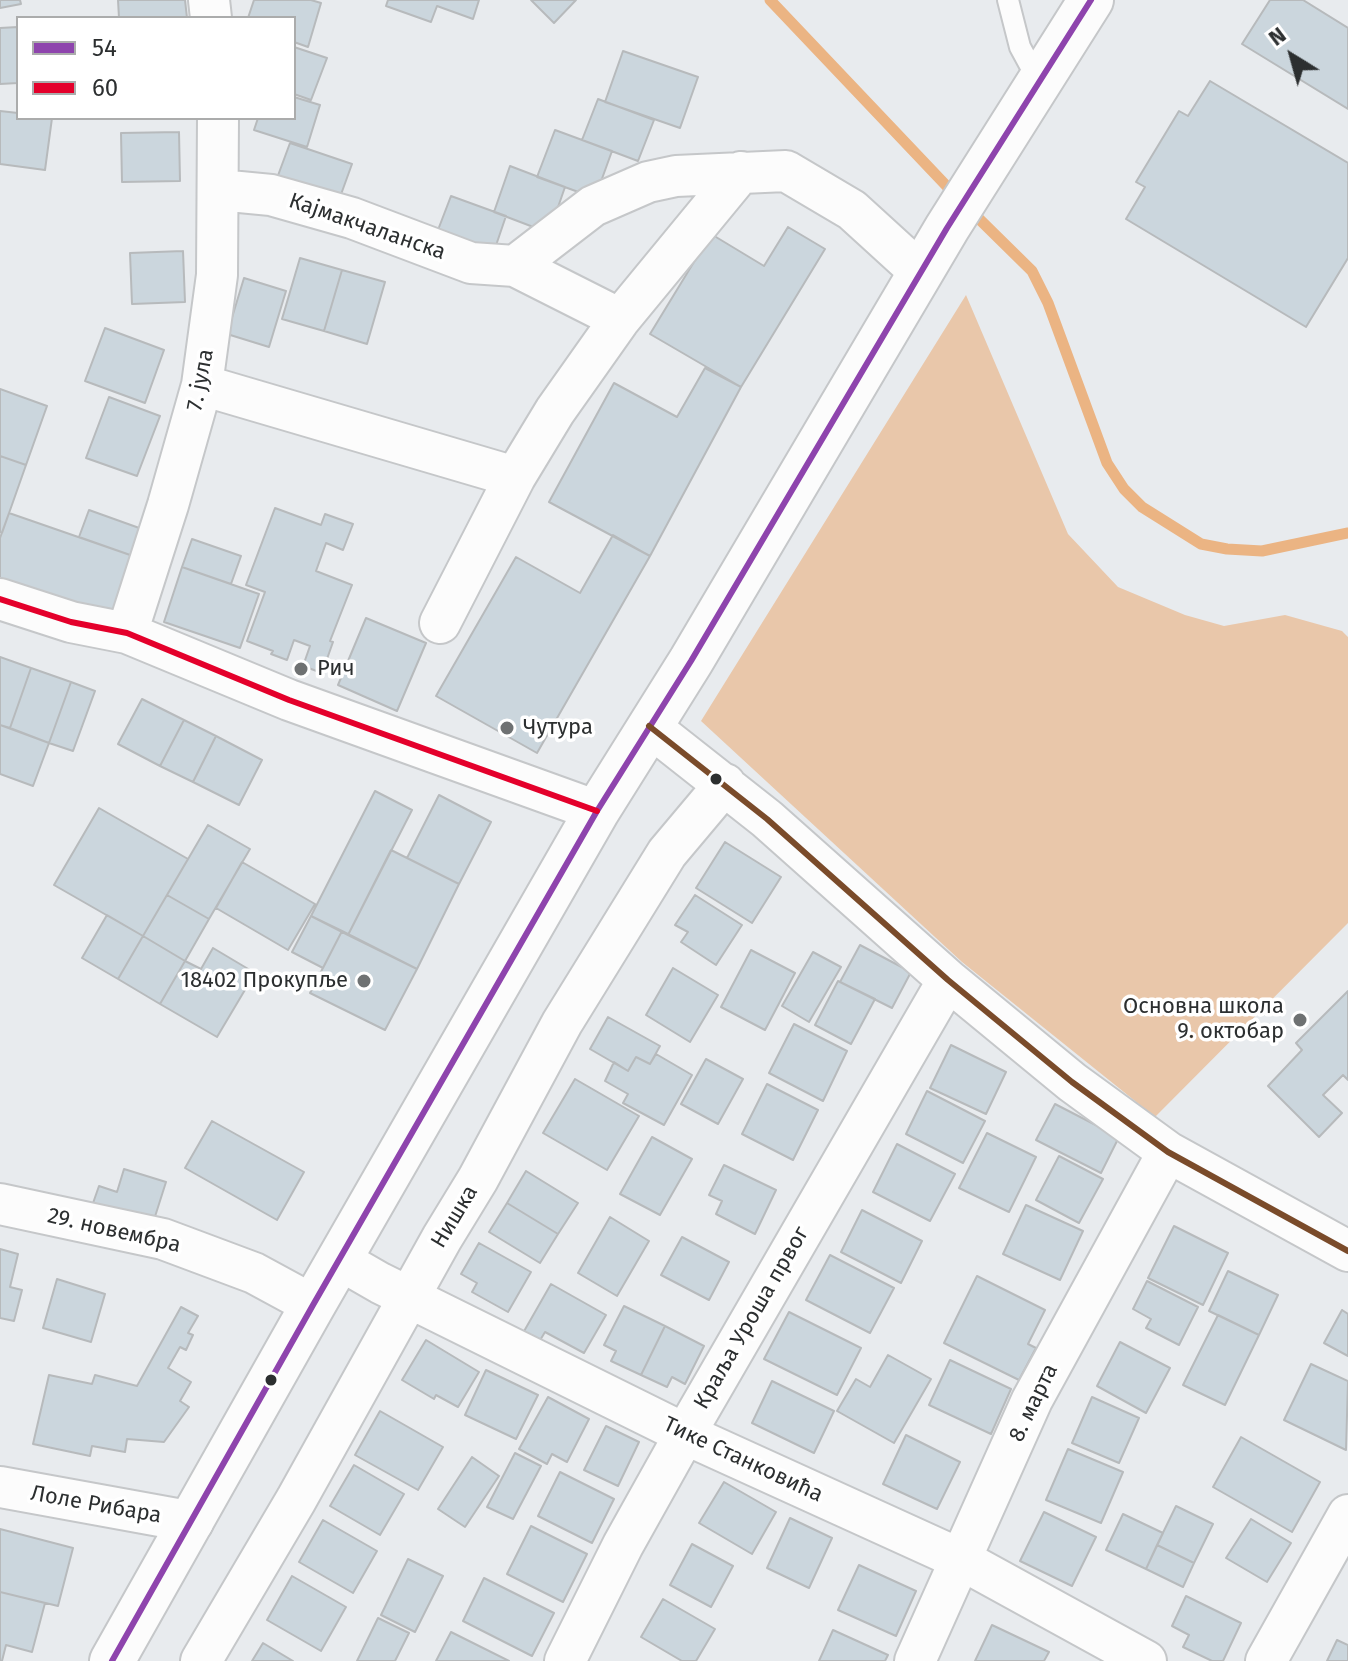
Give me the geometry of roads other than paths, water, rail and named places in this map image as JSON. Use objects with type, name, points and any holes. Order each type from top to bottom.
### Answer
[{"type":"main road","points":[[112,1661],[597,811],[691,661],[920,272],[1091,0]]},
{"type":"street","name":"7. јула","points":[[127,633],[202,385],[216,287],[218,120]]},
{"type":"street","points":[[515,266],[593,206],[648,182],[676,176],[786,171],[852,210],[920,272]]},
{"type":"street","points":[[440,623],[515,477],[555,411],[620,319],[741,172]]},
{"type":"street","name":"Кајмакчаланска","points":[[219,190],[271,195],[352,218],[471,263],[515,266],[620,319]]},
{"type":"street","points":[[202,385],[515,477]]},
{"type":"street","points":[[0,599],[71,622],[127,633],[289,700],[597,811]]},
{"type":"street","points":[[649,726],[725,784],[836,878],[948,980],[1072,1082],[1168,1152],[1348,1251]]},
{"type":"street","name":"Нишка","points":[[201,1661],[478,1179],[562,1023],[667,853],[725,784]]},
{"type":"street","name":"Краља Уроша првог","points":[[565,1661],[623,1545],[685,1434],[948,980]]},
{"type":"street","name":"8. марта","points":[[915,1661],[1032,1400],[1168,1152]]},
{"type":"street","name":"29. новембра","points":[[0,1204],[163,1239],[254,1273],[313,1305]]},
{"type":"street","name":"Тике Станковића","points":[[340,1260],[685,1434],[962,1560],[1146,1661]]},
{"type":"street","name":"Лоле Рибара","points":[[0,1487],[193,1522]]},
{"type":"street","points":[[1266,1661],[1348,1515]]},
{"type":"lane","points":[[1008,0],[1020,47],[1039,82]]},
{"type":"waterway","points":[[770,0],[957,197]]},
{"type":"waterway","points":[[969,209],[1032,271],[1048,303],[1107,463],[1124,489],[1142,507],[1201,544],[1227,549],[1262,551],[1348,533]]},
{"type":"place","name":"Рич","points":[[301,669]]},
{"type":"place","name":"Чутура","points":[[507,728]]},
{"type":"place","name":"18402 Прокупље","points":[[364,981]]},
{"type":"place","name":"Основна школа 9. октобар","points":[[1300,1020]]}]
